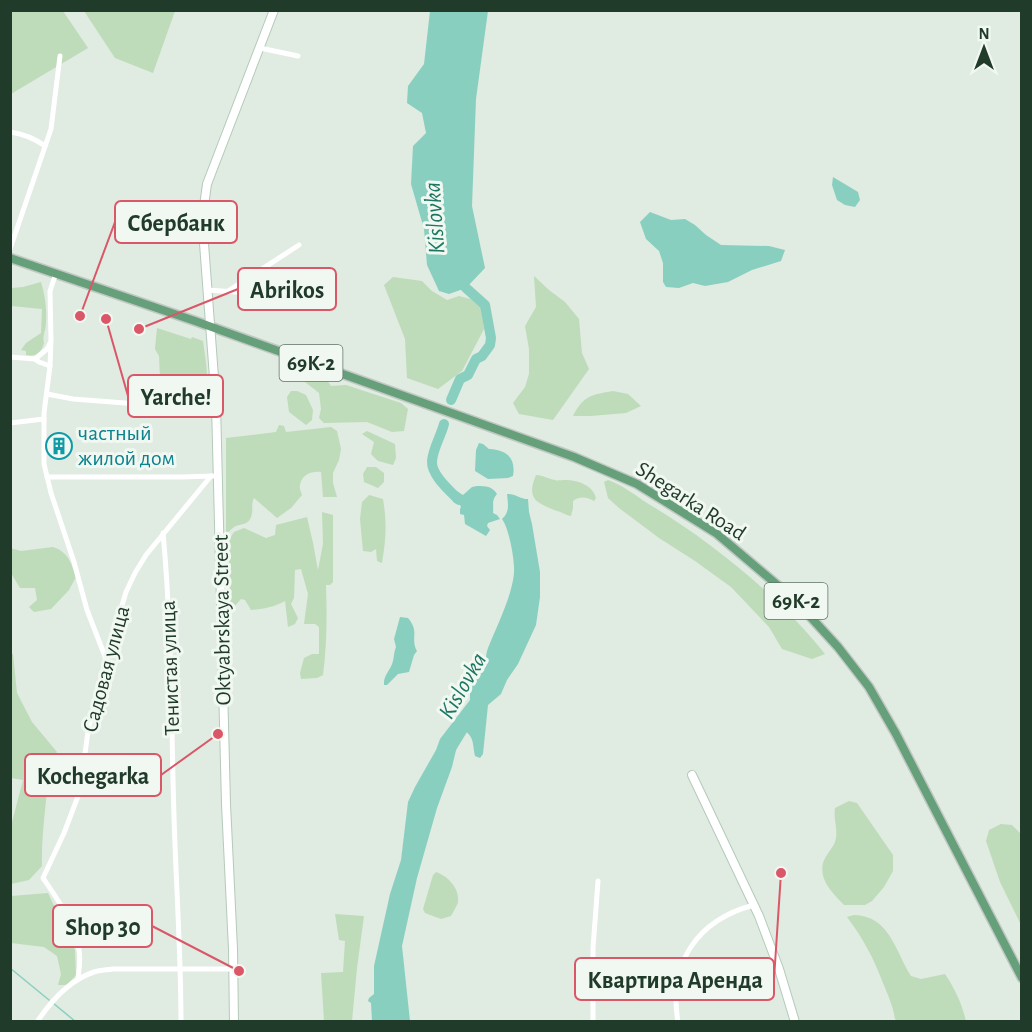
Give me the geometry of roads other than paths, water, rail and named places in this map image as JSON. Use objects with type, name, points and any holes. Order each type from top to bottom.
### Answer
[{"type":"main road","name":"69К-2","points":[[10,258],[211,327]]},
{"type":"main road","name":"Shegarka Road","points":[[211,327],[574,457],[637,484],[716,533],[795,600],[838,647],[869,687],[896,734],[1022,978]]},
{"type":"street","name":"Oktyabrskaya Street","points":[[234,1022],[215,476],[216,404],[203,230],[207,184],[274,10]]},
{"type":"street","points":[[260,48],[298,57]]},
{"type":"street","points":[[10,249],[51,129],[60,56]]},
{"type":"street","points":[[10,132],[24,134],[45,146]]},
{"type":"street","points":[[228,291],[299,245]]},
{"type":"street","points":[[56,273],[50,291],[50,366],[43,448],[47,477],[87,610],[106,660]]},
{"type":"street","points":[[207,290],[262,294],[272,291]]},
{"type":"street","points":[[35,359],[47,349],[51,340]]},
{"type":"street","points":[[10,357],[35,359],[50,366]]},
{"type":"street","points":[[47,394],[73,399],[151,405],[216,404]]},
{"type":"street","points":[[10,423],[44,419]]},
{"type":"street","points":[[47,477],[215,476]]},
{"type":"street","points":[[163,533],[215,476]]},
{"type":"street","name":"Садовая улица","points":[[78,979],[80,952],[75,934],[68,916],[43,878],[64,833],[80,790],[88,731],[126,592],[141,564],[163,533]]},
{"type":"street","name":"Тенистая улица","points":[[163,533],[171,643],[181,1022]]},
{"type":"street","points":[[692,775],[754,905],[779,969],[795,1022]]},
{"type":"street","points":[[593,1022],[593,948],[598,881]]},
{"type":"street","points":[[678,1022],[675,994],[678,978],[684,959],[694,942],[723,916],[754,905]]},
{"type":"street","points":[[37,1022],[61,992],[78,979],[95,971],[233,969]]},
{"type":"water","points":[[430,11],[488,11],[476,99],[472,206],[485,268],[466,288],[449,294],[439,291],[427,265],[424,229],[411,184],[413,146],[426,133],[422,113],[407,103],[408,86],[424,64]]},
{"type":"water","points":[[833,177],[858,192],[860,200],[855,207],[837,200],[832,185]]},
{"type":"water","points":[[650,212],[671,220],[685,219],[721,245],[769,246],[785,250],[781,261],[752,270],[728,282],[705,286],[693,283],[679,288],[666,287],[663,282],[663,263],[659,251],[646,239],[640,222]]},
{"type":"water","points":[[479,443],[509,456],[513,464],[513,476],[488,479],[475,471],[476,450]]},
{"type":"water","points":[[472,487],[493,489],[497,494],[493,501],[493,513],[500,519],[488,523],[490,530],[486,536],[465,524],[464,515],[460,514],[461,507],[453,502],[450,492],[455,490],[463,495]]},
{"type":"water","points":[[507,494],[528,499],[540,572],[540,597],[536,625],[501,694],[488,705],[483,754],[480,758],[475,756],[472,739],[468,733],[459,727],[457,732],[457,746],[452,767],[437,808],[417,878],[402,946],[410,1021],[372,1021],[371,1003],[368,1001],[374,994],[374,966],[390,894],[401,860],[408,802],[440,739],[470,700],[470,691],[476,675],[484,671],[486,654],[510,591],[514,561],[502,519],[507,511]]},
{"type":"water","points":[[400,617],[408,618],[412,623],[417,651],[409,672],[398,674],[387,685],[384,685],[393,661],[396,647],[394,639]]},
{"type":"waterway","name":"Kislovka","points":[[451,400],[460,379],[468,375],[476,359],[482,356],[490,345],[491,338],[485,305],[466,288],[461,282],[460,275]]},
{"type":"waterway","name":"Kislovka","points":[[444,424],[432,461],[435,472],[459,500]]},
{"type":"waterway","name":"Kislovka","points":[[449,752],[471,716]]},
{"type":"waterway","points":[[10,968],[49,1000]]},
{"type":"waterway","points":[[53,1003],[76,1022]]},
{"type":"place","name":"Сбербанк","points":[[80,316]]},
{"type":"place","name":"Yarche!","points":[[106,319]]},
{"type":"place","name":"Abrikos","points":[[139,329]]},
{"type":"place","name":"частный жилой дом","points":[[59,446]]},
{"type":"place","name":"Kochegarka","points":[[218,734]]},
{"type":"place","name":"Квартира Аренда","points":[[781,873]]},
{"type":"place","name":"Shop 30","points":[[239,971]]}]
